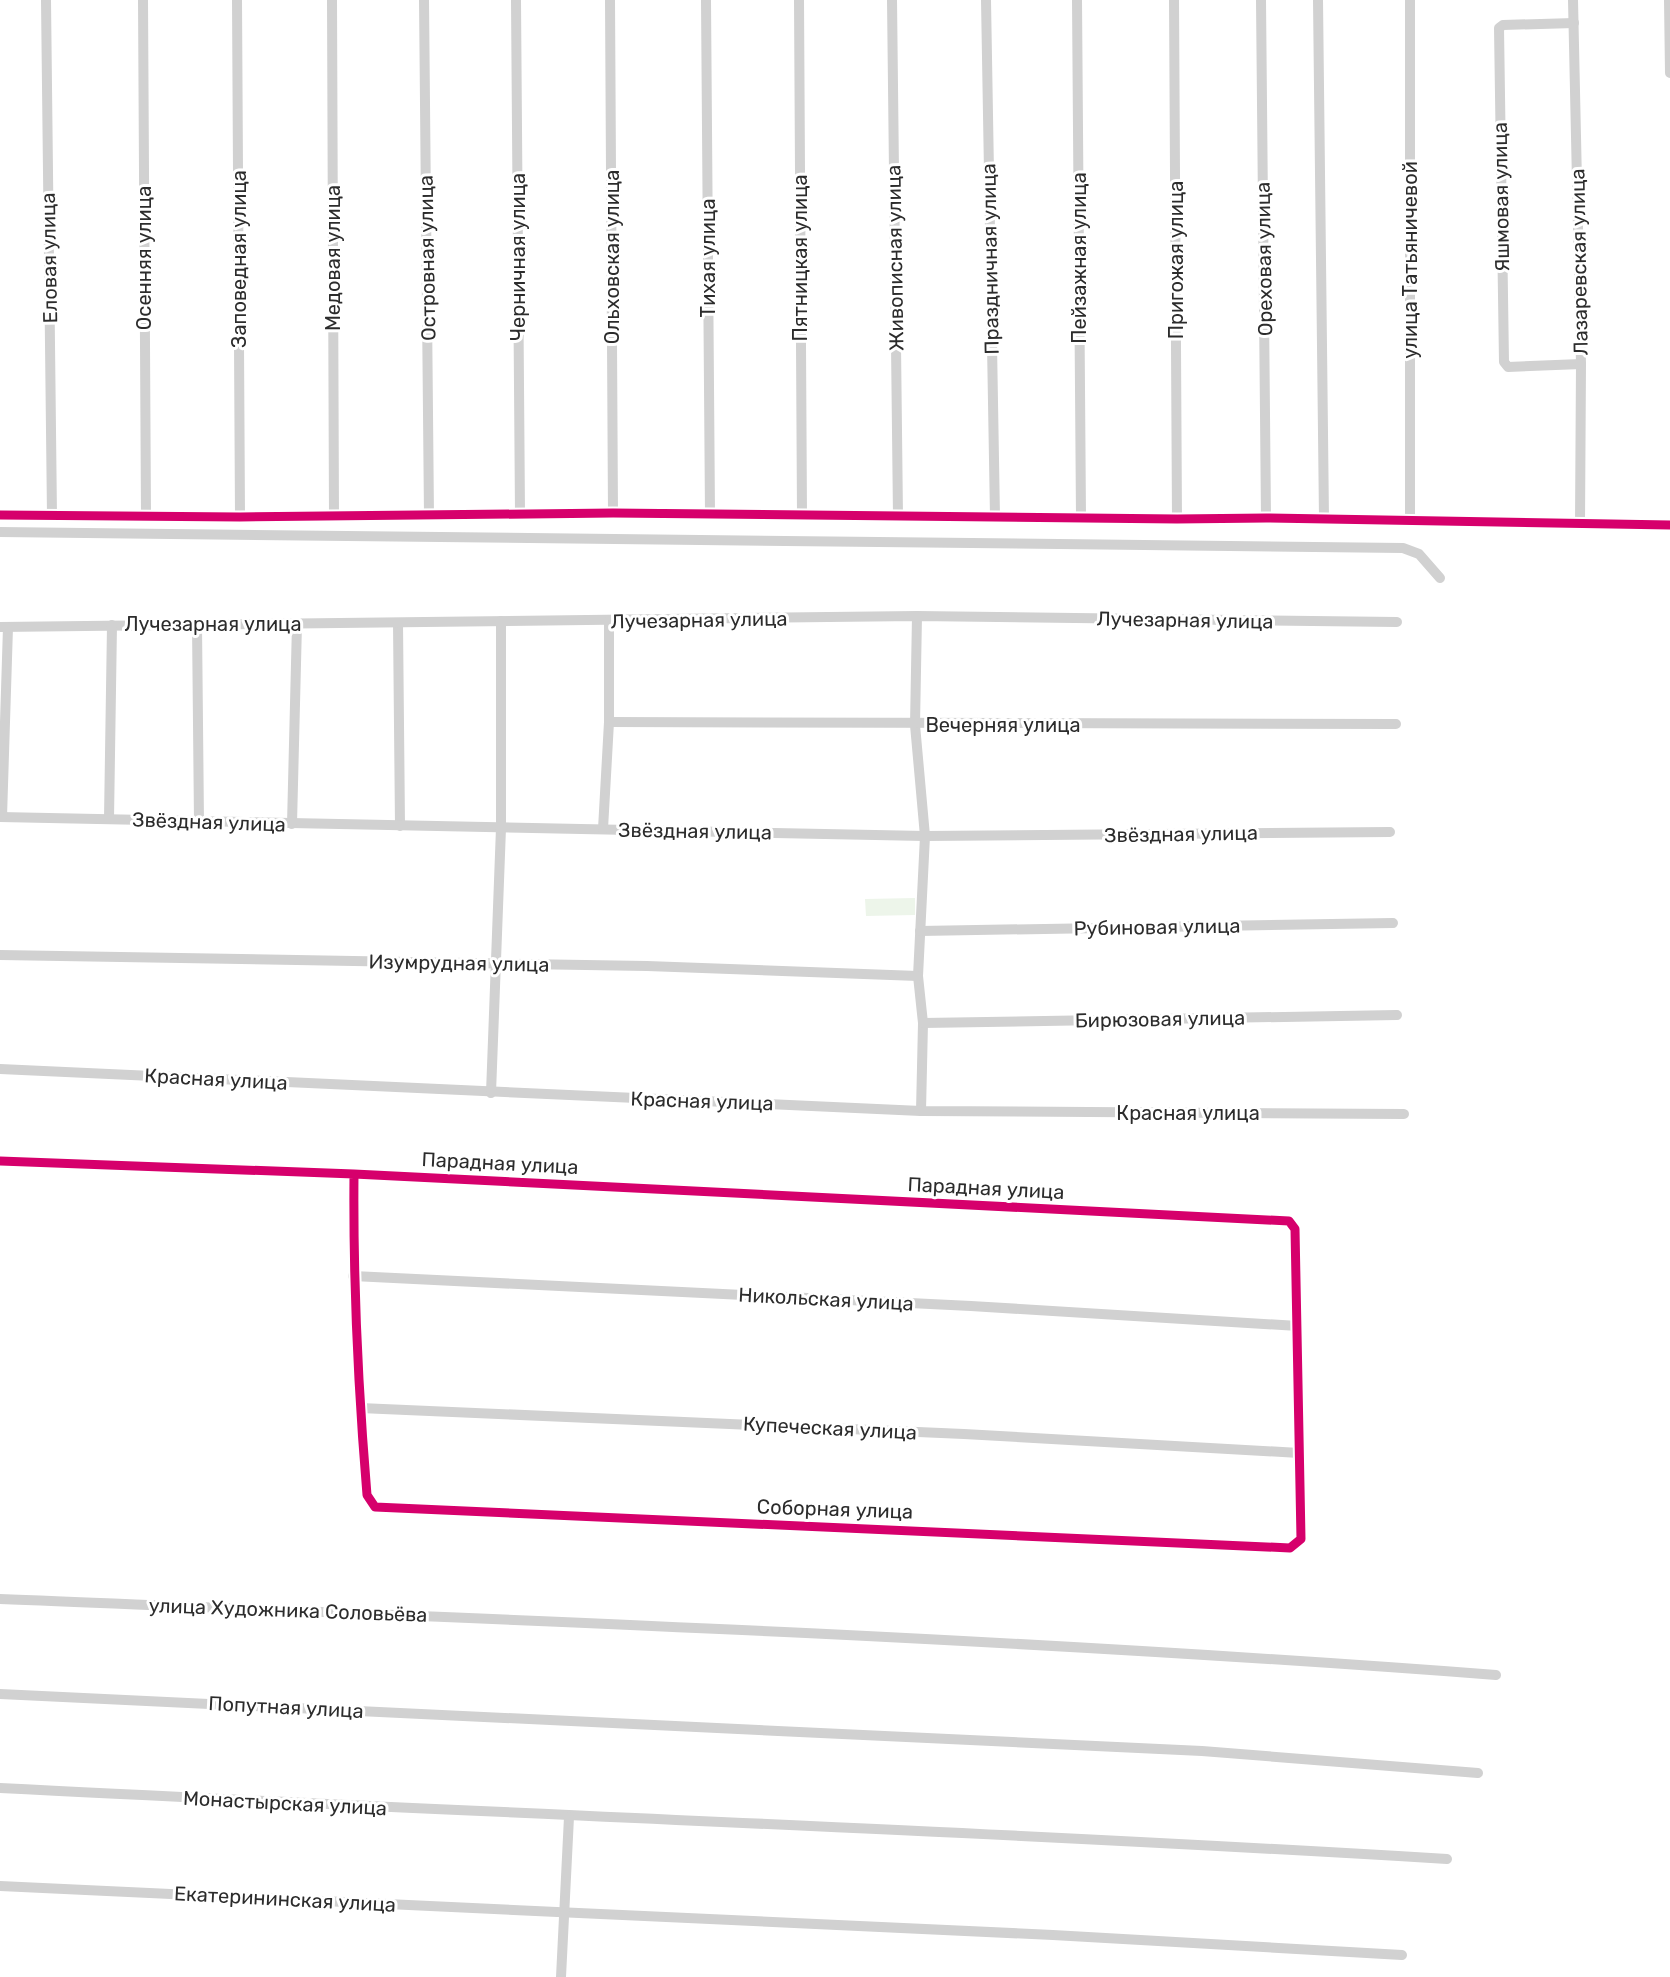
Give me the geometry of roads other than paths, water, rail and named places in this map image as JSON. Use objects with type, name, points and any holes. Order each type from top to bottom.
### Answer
[{"type":"street","name":"Еловая улица","points":[[46,0],[52,516]]},
{"type":"street","name":"Осенняя улица","points":[[143,0],[146,517]]},
{"type":"street","name":"Заповедная улица","points":[[237,0],[240,517]]},
{"type":"street","name":"Медовая улица","points":[[332,0],[334,517]]},
{"type":"street","name":"Островная улица","points":[[424,0],[429,516]]},
{"type":"street","name":"Черничная улица","points":[[516,0],[520,513]]},
{"type":"street","name":"Ольховская улица","points":[[610,0],[613,513]]},
{"type":"street","name":"Тихая улица","points":[[706,0],[710,515]]},
{"type":"street","name":"Пятницкая улица","points":[[799,0],[802,516]]},
{"type":"street","name":"Живописная улица","points":[[892,0],[898,517]]},
{"type":"street","name":"Праздничная улица","points":[[986,0],[995,517]]},
{"type":"street","name":"Пейзажная улица","points":[[1077,0],[1081,517]]},
{"type":"street","name":"Пригожая улица","points":[[1174,0],[1177,519]]},
{"type":"street","name":"Ореховая улица","points":[[1261,0],[1266,518]]},
{"type":"street","points":[[1318,0],[1324,519]]},
{"type":"street","name":"улица Татьяничевой","points":[[1410,0],[1410,520]]},
{"type":"street","name":"Лазаревская улица","points":[[1573,0],[1581,364],[1580,523]]},
{"type":"street","points":[[1669,0],[1670,73]]},
{"type":"street","name":"Яшмовая улица","points":[[1574,23],[1503,25],[1499,28],[1504,362],[1508,367],[1581,364]]},
{"type":"street","points":[[0,515],[334,517],[613,513],[898,517],[1266,518],[1670,525]]},
{"type":"street","points":[[0,532],[1403,548],[1419,554],[1440,578]]},
{"type":"street","points":[[917,616],[915,725],[925,836],[918,976],[923,1023],[921,1111]]},
{"type":"street","name":"Лучезарная улица","points":[[4,627],[917,616],[1397,622]]},
{"type":"street","points":[[491,1093],[501,828],[501,621]]},
{"type":"street","points":[[603,829],[609,722],[609,621]]},
{"type":"street","points":[[398,623],[400,826]]},
{"type":"street","points":[[292,824],[297,624]]},
{"type":"street","points":[[110,819],[112,625]]},
{"type":"street","points":[[197,625],[199,822]]},
{"type":"street","points":[[1,818],[4,627]]},
{"type":"street","name":"Вечерняя улица","points":[[609,722],[915,725],[1396,724]]},
{"type":"street","name":"Звёздная улица","points":[[1,818],[925,836],[1390,832]]},
{"type":"street","name":"Рубиновая улица","points":[[920,931],[1393,923]]},
{"type":"street","name":"Изумрудная улица","points":[[0,955],[496,963],[918,976]]},
{"type":"street","name":"Бирюзовая улица","points":[[923,1023],[1397,1015]]},
{"type":"street","name":"Красная улица","points":[[0,1069],[921,1111],[1404,1114]]},
{"type":"street","name":"Парадная улица","points":[[0,1161],[354,1174],[1285,1220],[1292,1223],[1294,1229],[1298,1326],[1302,1533],[1298,1544]]},
{"type":"street","points":[[354,1174],[353,1276],[360,1408]]},
{"type":"street","name":"Никольская улица","points":[[353,1276],[971,1306],[1298,1326]]},
{"type":"street","name":"Купеческая улица","points":[[360,1408],[749,1424],[1299,1453]]},
{"type":"street","name":"Соборная улица","points":[[360,1408],[367,1495],[371,1504],[380,1508],[1279,1548],[1290,1548],[1298,1544]]},
{"type":"street","name":"улица Художника Соловьёва","points":[[0,1599],[576,1622],[1277,1658],[1496,1675]]},
{"type":"street","name":"Попутная улица","points":[[0,1695],[1202,1751],[1478,1773]]},
{"type":"street","name":"Монастырская улица","points":[[0,1788],[569,1817],[1134,1840],[1447,1859]]},
{"type":"street","points":[[561,1977],[567,1912],[569,1817]]},
{"type":"street","name":"Екатерининская улица","points":[[0,1886],[1053,1935],[1402,1955]]}]
